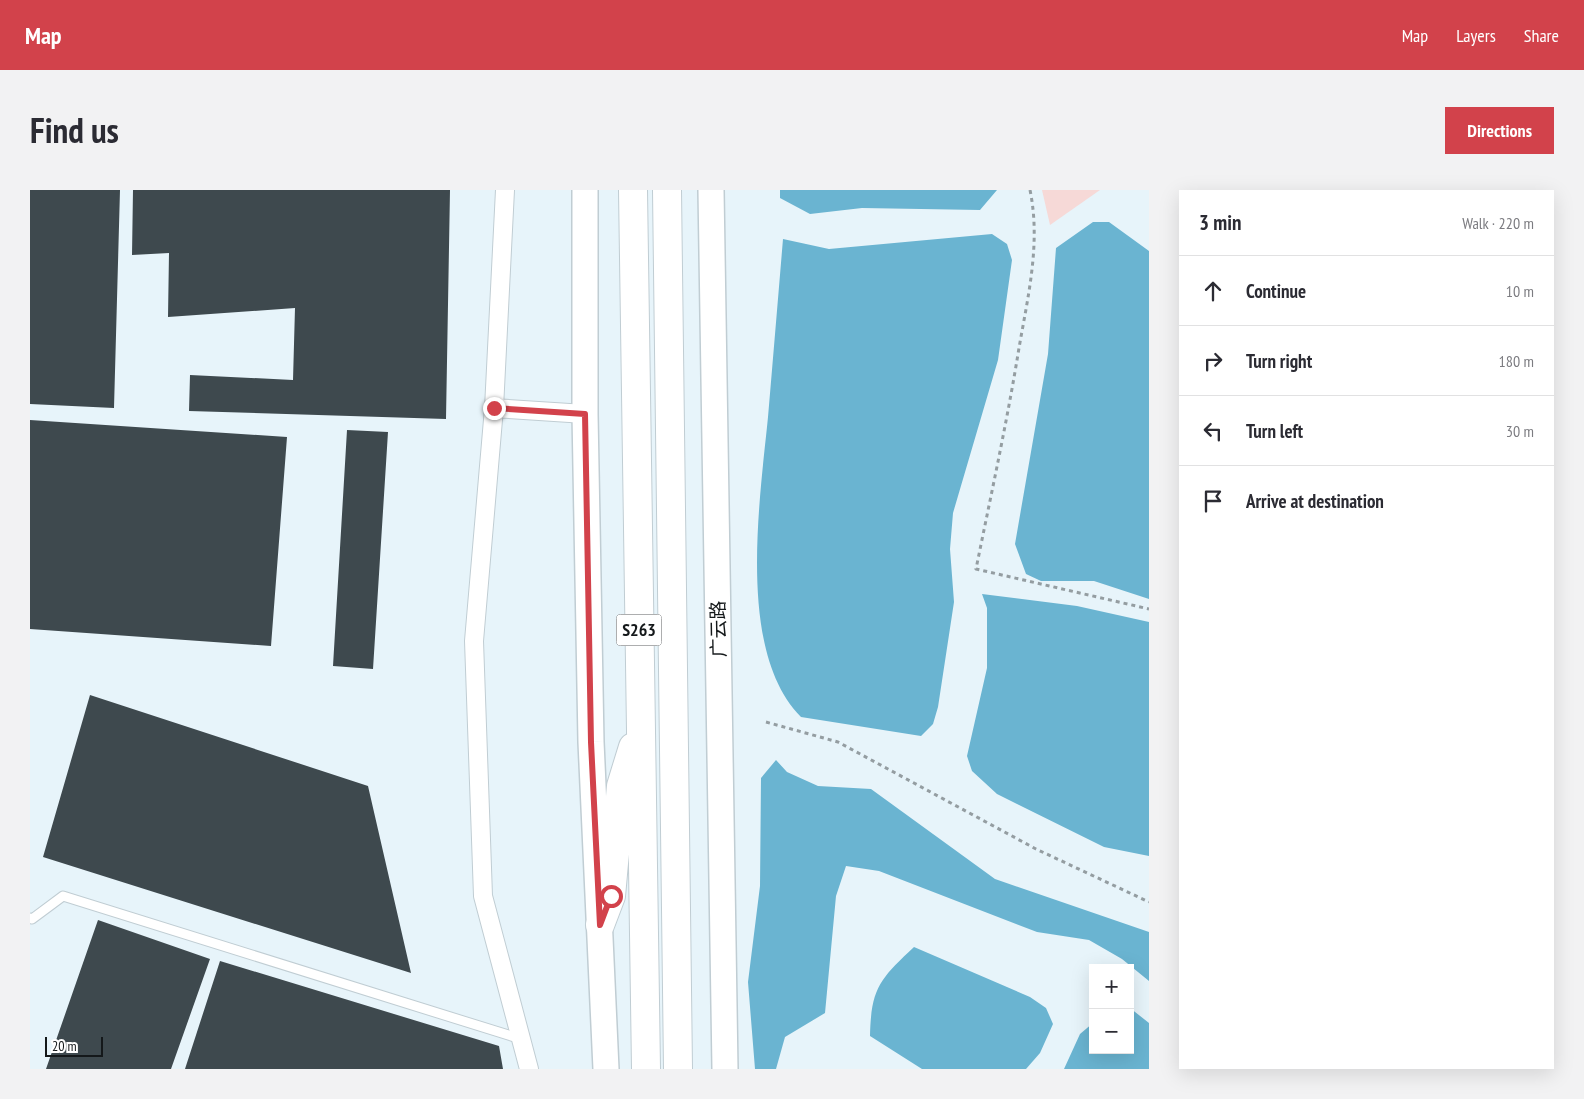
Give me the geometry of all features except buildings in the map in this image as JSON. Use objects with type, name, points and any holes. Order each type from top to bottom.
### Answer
[{"type":"main road","name":"S263","points":[[585,190],[585,414],[591,742],[606,1069]]},
{"type":"main road","name":"S263","points":[[633,190],[646,1069]]},
{"type":"main road","name":"S263","points":[[667,190],[678,1069]]},
{"type":"main road","name":"广云路","points":[[711,190],[725,1069]]},
{"type":"main road","points":[[600,925],[611,896],[621,786],[640,721]]},
{"type":"street","points":[[505,190],[494,408],[474,641],[483,896],[529,1069]]},
{"type":"street","points":[[494,408],[585,414]]},
{"type":"lane","points":[[30,918],[32,919],[63,896],[521,1039]]},
{"type":"path","points":[[1030,190],[1033,204],[1034,264],[1011,397],[976,569],[1149,609]]},
{"type":"path","points":[[766,722],[838,742],[1036,848],[1149,902]]},
{"type":"shaded area","points":[[1042,190],[1100,190],[1050,225]]},
{"type":"water","points":[[780,190],[997,190],[980,210],[862,208],[810,214],[780,198]]},
{"type":"water","points":[[1093,222],[1109,222],[1149,251],[1149,599],[1094,581],[1041,581],[1026,574],[1015,544],[1048,354],[1056,248]]},
{"type":"water","points":[[992,234],[1007,244],[1012,260],[998,360],[953,513],[950,549],[954,602],[938,707],[933,724],[921,736],[801,717],[781,689],[767,654],[760,615],[757,574],[761,490],[783,239],[829,249]]},
{"type":"water","points":[[982,594],[1077,606],[1149,622],[1149,856],[1104,847],[997,794],[972,771],[967,756],[987,668],[987,608]]},
{"type":"water","points":[[776,760],[787,772],[818,786],[871,789],[995,879],[1149,932],[1149,981],[1134,969],[1134,964],[1128,964],[1089,940],[1037,932],[879,871],[846,866],[836,896],[825,1013],[785,1037],[776,1069],[755,1069],[748,982],[760,886],[761,778]]},
{"type":"water","points":[[914,947],[1030,997],[1046,1008],[1053,1024],[1040,1053],[1026,1069],[922,1069],[870,1036],[875,995],[885,977]]},
{"type":"water","points":[[1134,1011],[1149,1023],[1149,1069],[1064,1069],[1080,1034],[1089,1026],[1089,1054],[1134,1054]]},
{"type":"route","points":[[494,408],[585,414],[591,742],[600,925],[611,896]]}]
